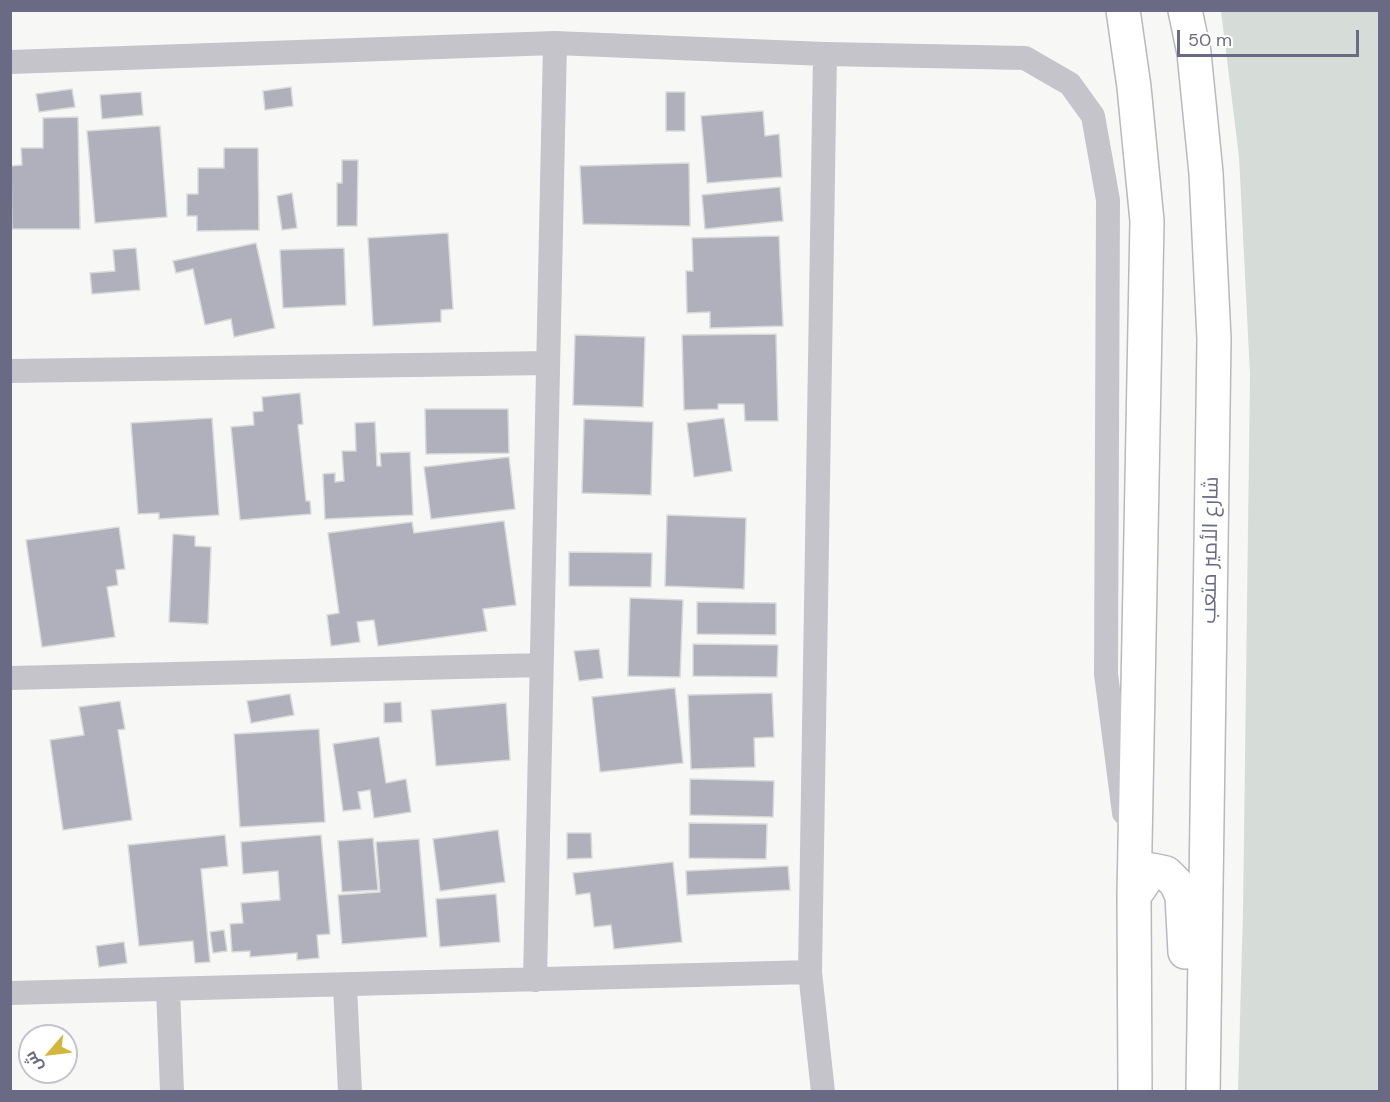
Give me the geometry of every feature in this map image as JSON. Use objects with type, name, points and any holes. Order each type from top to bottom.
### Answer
[{"type":"main road","points":[[1123,10],[1134,87],[1147,221],[1134,896],[1135,1092]]},
{"type":"main road","name":"شارع الأمير متعب","points":[[1185,10],[1194,53],[1206,173],[1214,339],[1203,1092]]},
{"type":"main road","points":[[1134,896],[1152,870],[1166,873],[1176,883],[1182,896],[1192,1092]]},
{"type":"street","points":[[10,62],[555,43],[825,54],[1025,58],[1070,84],[1094,116],[1108,200],[1106,674],[1134,896]]},
{"type":"street","points":[[535,980],[555,43]]},
{"type":"street","points":[[823,1092],[810,972],[825,54]]},
{"type":"street","points":[[10,371],[548,363]]},
{"type":"street","points":[[10,678],[541,664]]},
{"type":"street","points":[[10,993],[810,972]]},
{"type":"street","points":[[345,985],[350,1092]]},
{"type":"street","points":[[168,989],[172,1092]]},
{"type":"shaded area","points":[[1221,11],[1379,11],[1379,1091],[1238,1091],[1243,909],[1250,375],[1239,157]]},
{"type":"building","points":[[291,87],[293,106],[265,110],[263,91]]},
{"type":"building","points":[[72,89],[75,107],[39,112],[36,94]]},
{"type":"building","points":[[141,92],[143,115],[102,119],[100,95]]},
{"type":"building","points":[[666,92],[685,92],[685,131],[666,131]]},
{"type":"building","points":[[763,111],[765,136],[779,134],[782,177],[707,183],[701,116]]},
{"type":"building","points":[[78,117],[80,229],[12,229],[11,166],[22,165],[21,148],[43,148],[43,118]]},
{"type":"building","points":[[160,126],[167,217],[95,223],[87,131]]},
{"type":"building","points":[[224,148],[258,148],[259,230],[197,231],[197,216],[187,216],[187,194],[198,194],[198,168],[224,168]]},
{"type":"building","points":[[342,160],[358,160],[357,226],[337,226],[337,183],[342,183]]},
{"type":"building","points":[[689,163],[690,226],[583,224],[580,166]]},
{"type":"building","points":[[780,187],[783,221],[705,229],[702,195]]},
{"type":"building","points":[[292,193],[297,228],[282,230],[277,196]]},
{"type":"building","points":[[448,233],[453,309],[441,310],[441,322],[373,326],[368,238]]},
{"type":"building","points":[[779,236],[783,326],[710,328],[710,312],[687,313],[686,271],[693,271],[692,238]]},
{"type":"building","points":[[256,243],[275,328],[234,337],[231,319],[205,325],[193,269],[176,273],[173,261]]},
{"type":"building","points":[[136,248],[140,290],[92,294],[90,273],[115,271],[113,250]]},
{"type":"building","points":[[344,248],[346,305],[283,308],[280,250]]},
{"type":"building","points":[[776,334],[778,421],[745,421],[744,404],[718,404],[718,409],[684,410],[682,335]]},
{"type":"building","points":[[575,335],[645,337],[643,407],[573,405]]},
{"type":"building","points":[[300,393],[303,424],[298,425],[306,501],[310,501],[311,514],[240,520],[231,427],[254,425],[253,412],[263,411],[262,397]]},
{"type":"building","points":[[425,409],[508,409],[509,453],[426,454]]},
{"type":"building","points":[[212,418],[219,515],[159,519],[159,513],[138,514],[131,423]]},
{"type":"building","points":[[724,418],[732,471],[694,477],[687,423]]},
{"type":"building","points":[[584,419],[653,422],[651,495],[582,493]]},
{"type":"building","points":[[375,422],[377,466],[381,466],[380,453],[410,452],[413,515],[325,519],[323,474],[335,473],[335,482],[344,481],[342,451],[356,451],[355,423]]},
{"type":"building","points":[[509,457],[515,509],[431,519],[424,467]]},
{"type":"building","points":[[667,515],[746,518],[744,589],[665,586]]},
{"type":"building","points":[[504,521],[516,605],[483,609],[487,631],[378,646],[374,620],[357,622],[360,642],[331,646],[327,615],[339,613],[328,533],[412,522],[414,533]]},
{"type":"building","points":[[119,527],[125,569],[116,570],[118,585],[107,587],[115,637],[42,647],[26,540]]},
{"type":"building","points":[[173,534],[195,536],[195,546],[211,547],[208,624],[169,622]]},
{"type":"building","points":[[569,552],[652,553],[651,587],[569,586]]},
{"type":"building","points":[[630,598],[683,600],[680,677],[628,676]]},
{"type":"building","points":[[697,602],[776,603],[776,635],[697,634]]},
{"type":"building","points":[[693,644],[778,645],[777,677],[693,676]]},
{"type":"building","points":[[599,649],[603,678],[579,681],[574,651]]},
{"type":"building","points":[[675,688],[683,763],[600,772],[592,697]]},
{"type":"building","points":[[772,693],[774,737],[754,738],[755,767],[691,769],[688,695]]},
{"type":"building","points":[[290,694],[294,715],[251,723],[247,701]]},
{"type":"building","points":[[120,701],[125,729],[118,730],[132,820],[63,830],[50,740],[84,735],[79,707]]},
{"type":"building","points":[[401,702],[402,722],[384,723],[384,703]]},
{"type":"building","points":[[506,703],[510,760],[436,766],[431,710]]},
{"type":"building","points":[[319,729],[325,822],[240,827],[234,734]]},
{"type":"building","points":[[379,737],[386,783],[406,779],[411,812],[374,818],[370,790],[358,792],[361,809],[343,811],[333,744]]},
{"type":"building","points":[[690,779],[774,781],[773,817],[690,815]]},
{"type":"building","points":[[689,823],[767,824],[766,859],[689,858]]},
{"type":"building","points":[[498,830],[505,882],[440,891],[433,839]]},
{"type":"building","points":[[567,833],[591,833],[592,858],[567,859]]},
{"type":"building","points":[[225,835],[228,866],[201,869],[210,962],[195,963],[193,941],[139,946],[128,845]]},
{"type":"building","points":[[321,835],[330,934],[317,935],[319,958],[297,960],[297,953],[250,957],[250,951],[232,952],[230,924],[243,923],[241,903],[280,900],[278,871],[243,874],[241,842]]},
{"type":"building","points":[[373,838],[378,890],[342,892],[338,841]]},
{"type":"building","points":[[419,839],[427,937],[342,944],[338,895],[380,892],[376,842]]},
{"type":"building","points":[[673,862],[682,942],[614,949],[611,925],[594,927],[590,893],[576,895],[573,873]]},
{"type":"building","points":[[788,866],[790,890],[687,895],[686,871]]},
{"type":"building","points":[[496,894],[500,942],[440,947],[436,899]]},
{"type":"building","points":[[224,930],[227,951],[213,953],[210,932]]},
{"type":"building","points":[[124,942],[127,963],[99,967],[96,946]]}]
